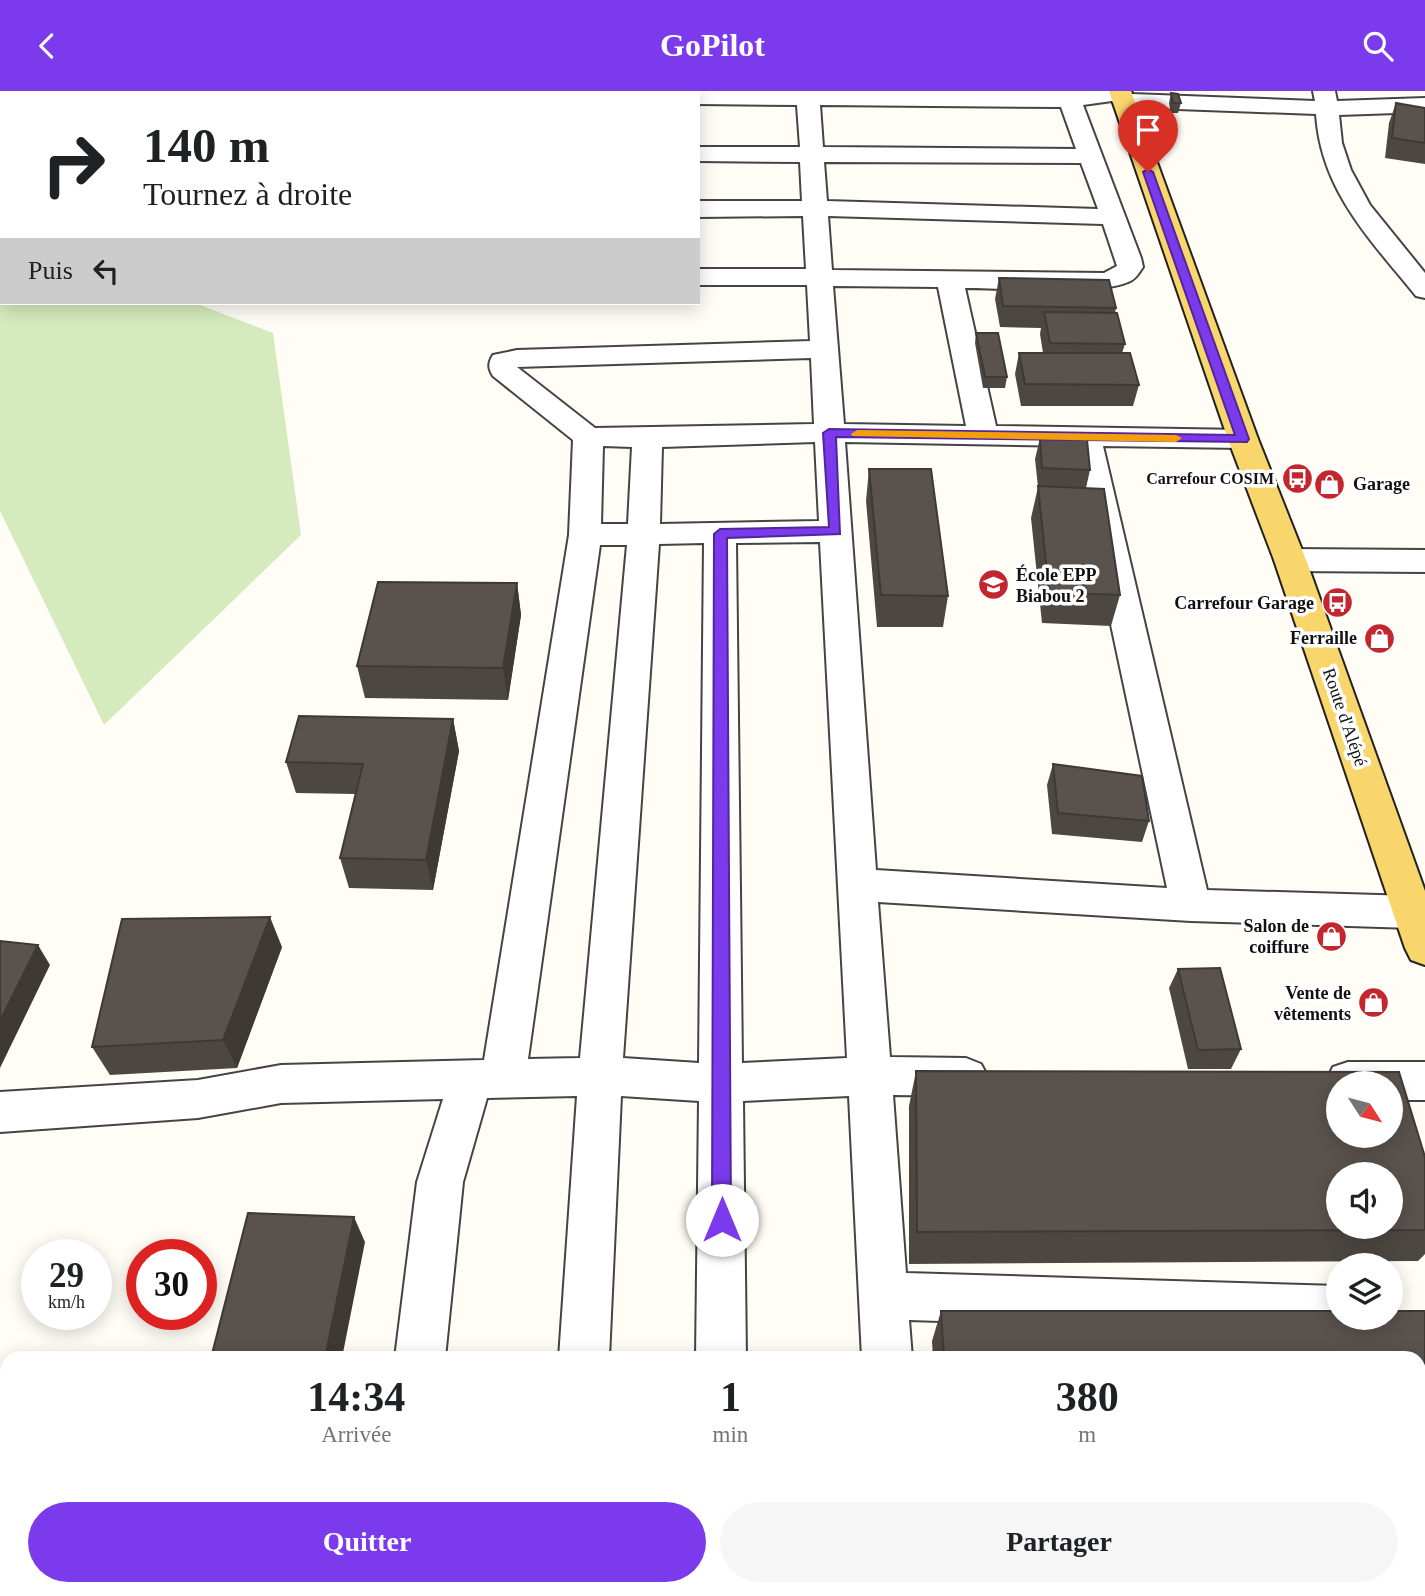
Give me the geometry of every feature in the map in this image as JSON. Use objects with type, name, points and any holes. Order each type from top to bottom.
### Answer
[{"type":"main road","name":"Route d'Alépé","points":[[1122,95],[1243,439],[1290,559],[1419,930]]},
{"type":"street","points":[[808,94],[887,1351]]},
{"type":"street","points":[[700,97],[808,94],[1122,95],[1327,99],[1425,105]]},
{"type":"street","points":[[700,277],[820,276],[950,281],[1114,280],[1130,267],[1068,96]]},
{"type":"street","points":[[1327,99],[1331,148],[1345,188],[1425,289]]},
{"type":"street","points":[[700,154],[1091,156]]},
{"type":"street","points":[[700,209],[816,208],[1114,217]]},
{"type":"street","points":[[950,281],[983,437]]},
{"type":"street","points":[[824,349],[517,358],[503,361],[503,370],[587,437],[829,433],[1243,439]]},
{"type":"street","points":[[421,1351],[440,1182],[465,1105],[485,1080],[585,534],[587,437]]},
{"type":"street","points":[[1086,437],[1191,905]]},
{"type":"street","points":[[584,1351],[600,1076],[644,534],[647,438]]},
{"type":"street","points":[[585,534],[836,531]]},
{"type":"street","points":[[720,534],[721,1351]]},
{"type":"street","points":[[1290,559],[1425,561]]},
{"type":"street","points":[[858,885],[1191,905],[1419,930]]},
{"type":"street","points":[[0,1112],[198,1099],[281,1084],[600,1076],[722,1083],[870,1076],[1009,1077]]},
{"type":"street","points":[[1314,1080],[1425,1081]]},
{"type":"street","points":[[884,1296],[1326,1310]]},
{"type":"street","points":[[1181,1596],[1417,1596]]},
{"type":"green space","points":[[0,305],[200,305],[273,333],[301,535],[104,725],[0,511]]},
{"type":"building","points":[[1171,93],[1178,94],[1181,103],[1173,103]]},
{"type":"building","points":[[1396,103],[1425,108],[1425,143],[1392,138]]},
{"type":"building","points":[[999,278],[1109,280],[1116,308],[1003,306]]},
{"type":"building","points":[[1044,312],[1117,313],[1125,344],[1050,343]]},
{"type":"building","points":[[976,333],[998,333],[1007,377],[985,377]]},
{"type":"building","points":[[1019,353],[1130,353],[1139,385],[1025,384]]},
{"type":"building","points":[[1040,438],[1087,440],[1090,470],[1042,468]]},
{"type":"building","points":[[869,469],[931,469],[948,596],[881,595]]},
{"type":"building","points":[[1038,486],[1104,489],[1120,595],[1049,592]]},
{"type":"building","points":[[378,582],[517,583],[503,668],[357,666]]},
{"type":"building","points":[[299,716],[453,719],[426,860],[340,858],[363,764],[286,762]]},
{"type":"building","points":[[1053,764],[1142,776],[1149,821],[1058,813]]},
{"type":"building","points":[[270,917],[223,1040],[92,1047],[122,919]]},
{"type":"building","points":[[0,941],[38,945],[0,1021]]},
{"type":"building","points":[[1220,968],[1241,1049],[1198,1050],[1178,969]]},
{"type":"building","points":[[916,1071],[1326,1072],[1326,1148],[1404,1148],[1404,1088],[1425,1157],[1425,1230],[1403,1230],[1403,1162],[1326,1162],[1326,1230],[917,1232]]},
{"type":"building","points":[[248,1213],[354,1217],[326,1351],[213,1351]]},
{"type":"building","points":[[941,1311],[1326,1311],[1326,1330],[1403,1330],[1403,1311],[1425,1311],[1425,1351],[944,1351]]},
{"type":"slow traffic","points":[[857,434],[1176,438]]},
{"type":"place","name":"Carrefour COSIM","points":[[1297,478]]},
{"type":"place","name":"Garage","points":[[1330,484]]},
{"type":"place","name":"École EPP Biabou 2","points":[[993,585]]},
{"type":"place","name":"Carrefour Garage","points":[[1337,603]]},
{"type":"place","name":"Ferraille","points":[[1380,638]]},
{"type":"place","name":"Salon de coiffure","points":[[1332,936]]},
{"type":"place","name":"Vente de vêtements","points":[[1374,1003]]},
{"type":"route","points":[[722,1220],[720,534],[836,531],[829,433],[1243,439],[1148,172]]}]
